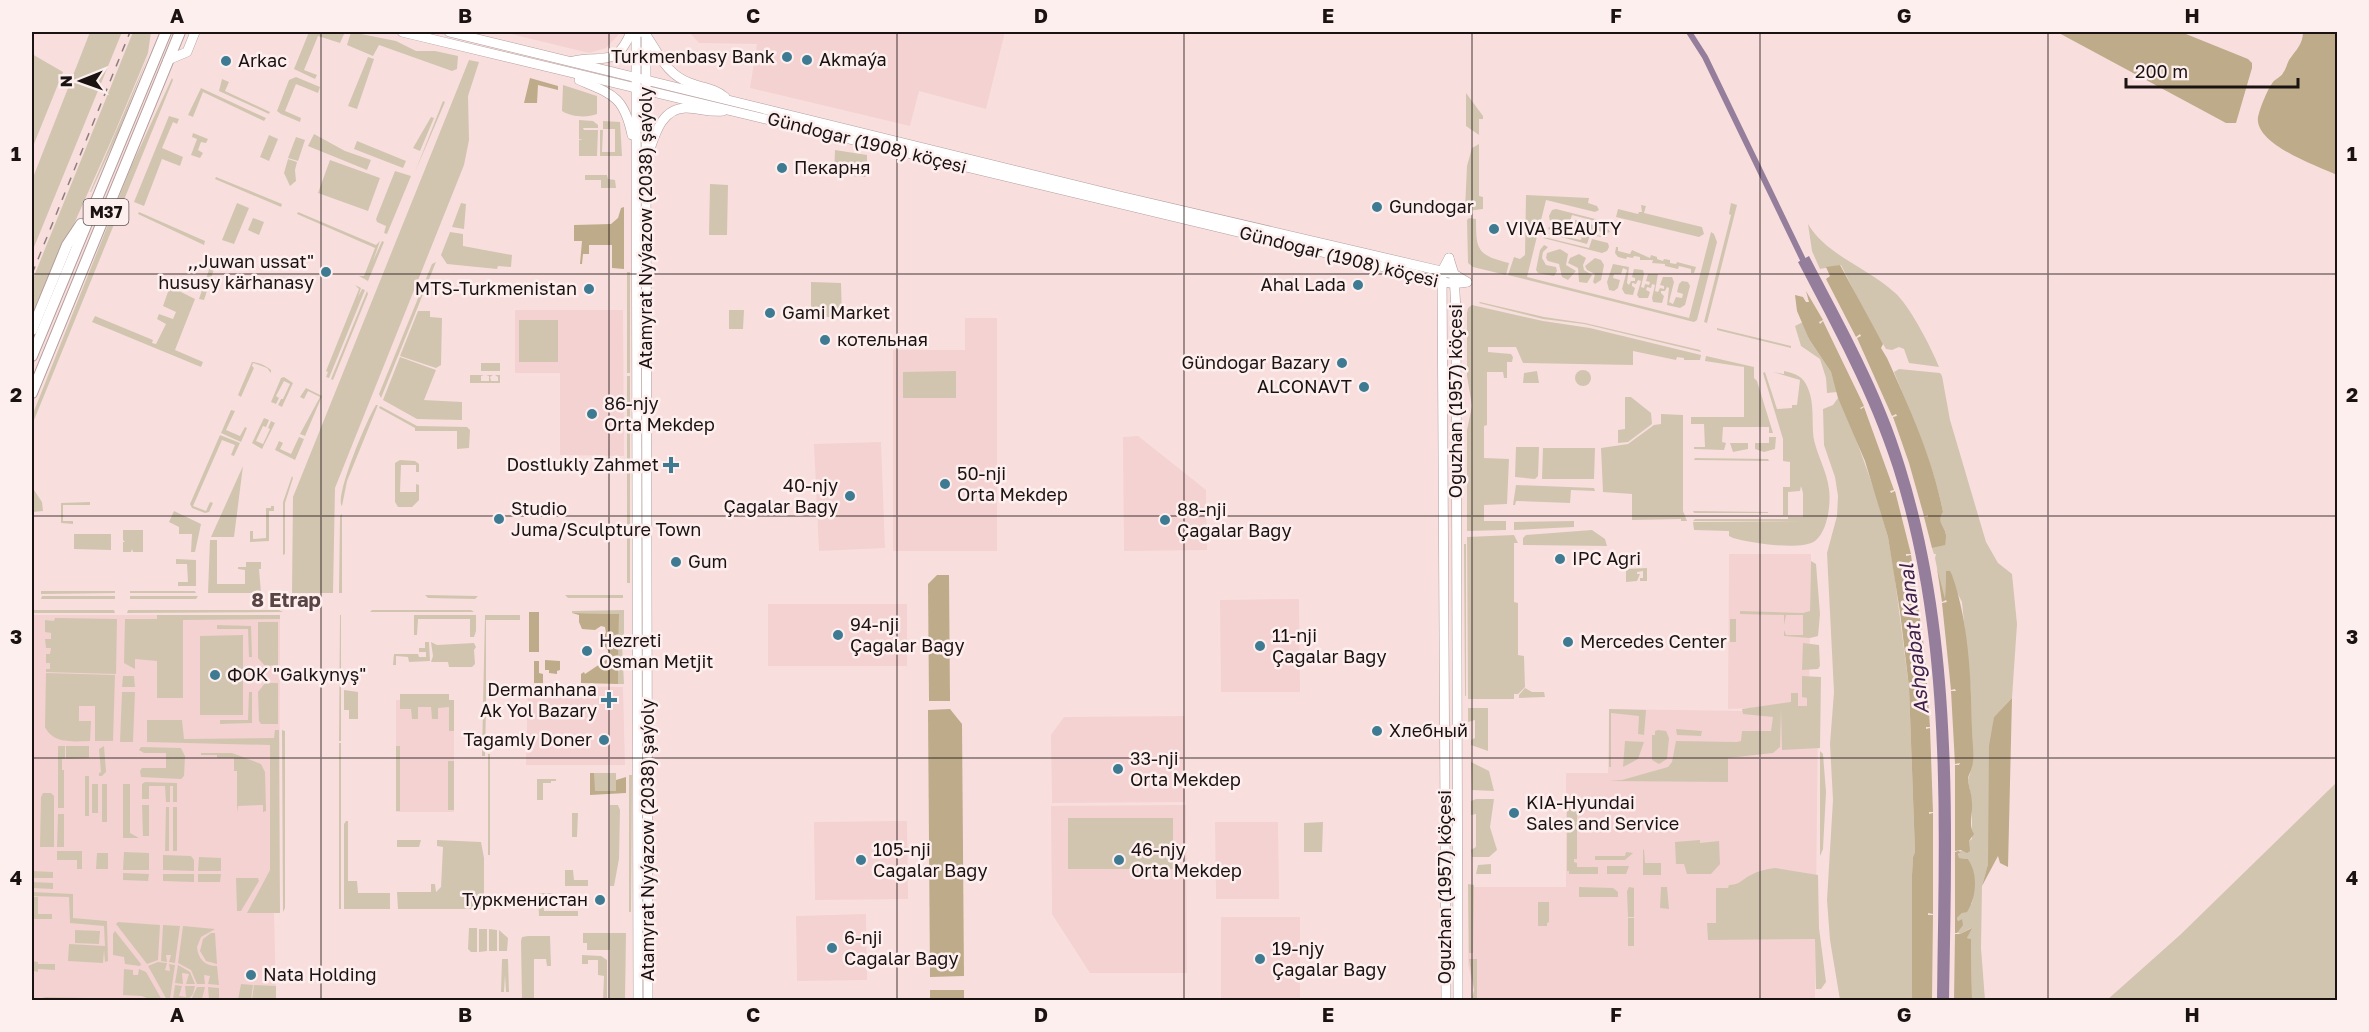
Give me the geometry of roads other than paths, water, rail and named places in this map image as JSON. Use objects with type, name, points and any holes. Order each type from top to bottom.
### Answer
[{"type":"highway","name":"M37","points":[[32,356],[166,32]]},
{"type":"highway","name":"M37","points":[[32,393],[180,32]]},
{"type":"highway","points":[[32,330],[67,245],[95,204]]},
{"type":"main road","points":[[168,60],[187,52],[195,32]]},
{"type":"main road","name":"Gündogar (1908) köçesi","points":[[402,32],[641,90],[729,105]]},
{"type":"main road","name":"Gündogar (1908) köçesi","points":[[449,32],[641,79],[729,105],[1455,285]]},
{"type":"main road","points":[[570,62],[585,58],[608,59],[622,49],[631,32]]},
{"type":"main road","points":[[641,159],[658,126],[672,112],[684,108],[710,112],[729,105],[715,89],[693,84],[672,73],[658,57],[643,33]]},
{"type":"main road","name":"Atamyrat Nyýazow (2038) şaýoly","points":[[638,1000],[643,33]]},
{"type":"main road","points":[[468,47],[471,37]]},
{"type":"main road","points":[[567,72],[580,81],[601,88],[618,100],[630,125],[641,159]]},
{"type":"main road","name":"Atamyrat Nyýazow (2038) şaýoly","points":[[641,159],[648,1000]]},
{"type":"main road","name":"Gündogar (1908) köçesi","points":[[1006,172],[1454,274]]},
{"type":"main road","points":[[1442,272],[1449,258],[1454,274]]},
{"type":"main road","name":"Oguzhan (1957) köçesi","points":[[1442,272],[1446,1000]]},
{"type":"main road","name":"Oguzhan (1957) köçesi","points":[[1454,274],[1458,1000]]},
{"type":"waterway","points":[[1689,32],[1705,57],[1806,266]]},
{"type":"railway","points":[[32,274],[130,32]]},
{"type":"place","name":"Turkmenbasy Bank","points":[[787,57]]},
{"type":"place","name":"Аkmaýa","points":[[807,60]]},
{"type":"place","name":"Arkac","points":[[226,61]]},
{"type":"place","name":"Пекарня","points":[[782,168]]},
{"type":"place","name":"Gundogar","points":[[1377,207]]},
{"type":"place","name":"VIVA BEAUTY","points":[[1494,229]]},
{"type":"place","name":",,Juwan ussat\" hususy kärhanasy","points":[[326,272]]},
{"type":"place","name":"Ahal Lada","points":[[1358,285]]},
{"type":"place","name":"MTS-Turkmenistan","points":[[589,289]]},
{"type":"place","name":"Gami Market","points":[[770,313]]},
{"type":"place","name":"котельная","points":[[825,340]]},
{"type":"place","name":"Gündogar Bazary","points":[[1342,363]]},
{"type":"place","name":"ALCONAVT","points":[[1364,387]]},
{"type":"place","name":"86-njy Orta Mekdep","points":[[592,414]]},
{"type":"place","name":"Dostlukly Zahmet","points":[[671,465]]},
{"type":"place","name":"50-nji Orta Mekdep","points":[[945,484]]},
{"type":"place","name":"40-njy Çagalar Bagy","points":[[850,496]]},
{"type":"place","name":"Studio Juma/Sculpture Town","points":[[499,519]]},
{"type":"place","name":"88-nji Çagalar Bagy","points":[[1165,520]]},
{"type":"place","name":"IPC Agri","points":[[1560,559]]},
{"type":"place","name":"Gum","points":[[676,562]]},
{"type":"place","name":"94-nji Çagalar Bagy","points":[[838,635]]},
{"type":"place","name":"Mercedes Center","points":[[1568,642]]},
{"type":"place","name":"11-nji Çagalar Bagy","points":[[1260,646]]},
{"type":"place","name":"Hezreti Osman Metjit","points":[[587,651]]},
{"type":"place","name":"ФОК \"Galkynyş\"","points":[[215,675]]},
{"type":"place","name":"Dermanhana Ak Yol Bazary","points":[[609,700]]},
{"type":"place","name":"Хлебный","points":[[1377,731]]},
{"type":"place","name":"Tagamly Doner","points":[[604,740]]},
{"type":"place","name":"33-nji Orta Mekdep","points":[[1118,769]]},
{"type":"place","name":"KIA-Hyundai Sales and Service","points":[[1514,813]]},
{"type":"place","name":"105-nji Cagalar Bagy","points":[[861,860]]},
{"type":"place","name":"46-njy Orta Mekdep","points":[[1119,860]]},
{"type":"place","name":"Туркменистан","points":[[600,900]]},
{"type":"place","name":"6-nji Cagalar Bagy","points":[[832,948]]},
{"type":"place","name":"19-njy Çagalar Bagy","points":[[1260,959]]},
{"type":"place","name":"Nata Holding","points":[[251,975]]},
{"type":"district","name":"8 Etrap","points":[[286,600]]},
{"type":"water label","name":"Ashgabat Kanal","points":[[1914,639]]}]
